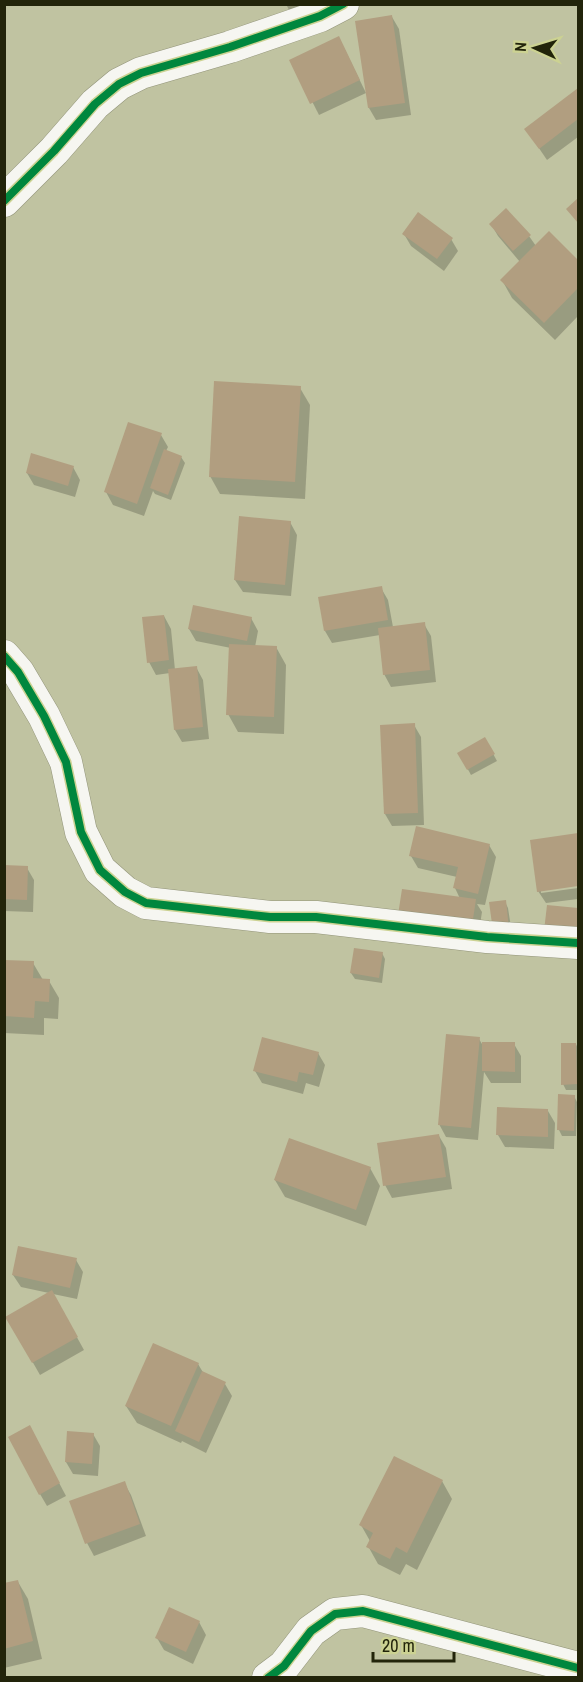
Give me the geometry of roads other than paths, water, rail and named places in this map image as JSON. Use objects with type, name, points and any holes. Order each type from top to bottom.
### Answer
[{"type":"street","points":[[4,201],[54,151],[95,104],[119,84],[141,73],[230,47],[320,16],[343,4]]},
{"type":"street","points":[[4,656],[18,672],[39,707],[66,762],[81,832],[100,870],[125,892],[146,903],[270,917],[316,917],[487,937],[579,943]]},
{"type":"street","points":[[268,1677],[284,1666],[311,1631],[335,1614],[363,1611],[579,1668]]}]
